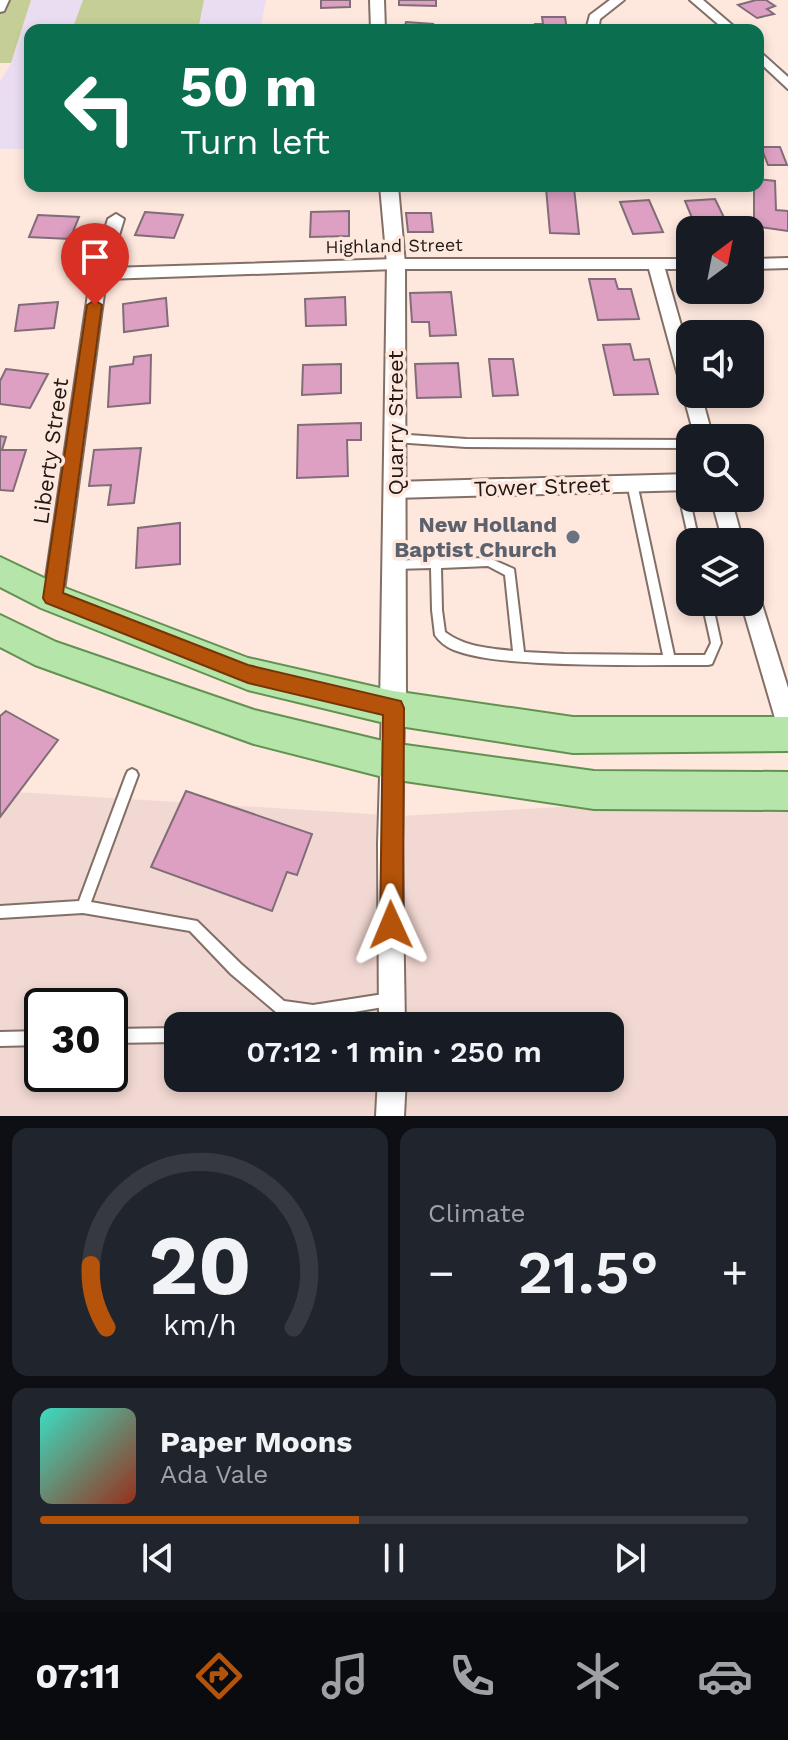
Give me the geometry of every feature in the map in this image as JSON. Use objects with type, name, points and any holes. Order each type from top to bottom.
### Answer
[{"type":"main road","points":[[0,571],[53,598],[248,674],[393,708],[573,735],[788,734]]},
{"type":"main road","points":[[0,630],[47,654],[254,727],[391,761],[594,790],[788,791]]},
{"type":"street","points":[[0,8],[3,0]]},
{"type":"street","points":[[377,0],[378,24]]},
{"type":"street","points":[[593,24],[594,18],[618,0]]},
{"type":"street","points":[[696,0],[725,24]]},
{"type":"street","points":[[764,60],[787,83]]},
{"type":"street","name":"Quarry Street","points":[[390,192],[396,264],[393,708]]},
{"type":"street","name":"Liberty Street","points":[[53,598],[99,274],[116,219]]},
{"type":"street","points":[[764,264],[788,263]]},
{"type":"street","name":"Highland Street","points":[[99,274],[396,264],[676,264]]},
{"type":"street","points":[[656,265],[676,337]]},
{"type":"street","name":"Tower Street","points":[[394,490],[676,482]]},
{"type":"street","points":[[755,616],[788,725]]},
{"type":"street","points":[[392,1012],[393,708]]},
{"type":"street","points":[[390,1116],[391,1092]]},
{"type":"lane","points":[[395,438],[466,443],[676,444]]},
{"type":"lane","points":[[632,483],[669,659]]},
{"type":"lane","points":[[436,562],[439,634],[447,644],[461,649],[519,657],[708,660],[716,643],[710,616]]},
{"type":"lane","points":[[394,565],[489,562],[510,572],[519,657]]},
{"type":"lane","points":[[83,907],[132,775]]},
{"type":"lane","points":[[0,912],[83,907],[193,925],[236,969],[281,1007],[313,1012],[392,1000]]},
{"type":"lane","points":[[128,1036],[164,1035]]},
{"type":"lane","points":[[0,1039],[24,1038]]},
{"type":"shaded area","points":[[31,0],[266,0],[261,24],[24,24],[24,149],[0,149],[0,82],[11,63]]},
{"type":"shaded area","points":[[0,791],[401,816],[788,794],[788,1116],[0,1116]]},
{"type":"green space","points":[[0,0],[31,0],[11,63],[0,63]]},
{"type":"green space","points":[[83,0],[204,0],[199,24],[74,24]]},
{"type":"building","points":[[321,0],[350,0],[350,7],[321,8]]},
{"type":"building","points":[[399,0],[436,0],[436,6],[399,5]]},
{"type":"building","points":[[766,0],[775,6],[767,9],[774,14],[757,18],[738,5]]},
{"type":"building","points":[[542,17],[565,17],[566,24],[543,24]]},
{"type":"building","points":[[764,147],[780,147],[787,165],[768,165]]},
{"type":"building","points":[[764,180],[775,181],[776,210],[788,211],[788,231],[764,227],[764,216],[754,216],[754,192],[764,192]]},
{"type":"building","points":[[546,192],[574,192],[579,234],[550,233]]},
{"type":"building","points":[[715,199],[723,216],[691,216],[685,201]]},
{"type":"building","points":[[649,200],[663,232],[633,234],[620,202]]},
{"type":"building","points":[[349,211],[349,236],[310,237],[311,212]]},
{"type":"building","points":[[145,212],[183,215],[174,238],[135,235]]},
{"type":"building","points":[[406,213],[431,213],[433,232],[408,232]]},
{"type":"building","points":[[38,215],[79,217],[70,239],[29,237]]},
{"type":"building","points":[[589,279],[615,279],[618,289],[631,289],[639,319],[598,320]]},
{"type":"building","points":[[451,292],[456,335],[430,336],[429,322],[412,322],[410,293]]},
{"type":"building","points":[[345,297],[346,325],[306,326],[305,299]]},
{"type":"building","points":[[166,298],[168,326],[124,332],[123,304]]},
{"type":"building","points":[[58,302],[54,328],[15,331],[19,305]]},
{"type":"building","points":[[630,344],[634,360],[649,359],[658,394],[614,395],[603,345]]},
{"type":"building","points":[[151,355],[150,403],[108,407],[110,367],[133,364],[134,357]]},
{"type":"building","points":[[489,359],[513,359],[518,395],[493,396]]},
{"type":"building","points":[[458,363],[461,397],[417,398],[415,364]]},
{"type":"building","points":[[341,364],[341,393],[302,395],[303,365]]},
{"type":"building","points":[[6,369],[48,374],[30,408],[0,404],[0,381]]},
{"type":"building","points":[[361,423],[361,440],[347,440],[348,476],[297,478],[298,425]]},
{"type":"building","points":[[0,436],[6,437],[2,450],[26,450],[13,491],[0,490]]},
{"type":"building","points":[[141,448],[134,503],[108,505],[111,485],[89,486],[94,450]]},
{"type":"building","points":[[180,523],[180,564],[136,568],[138,528]]},
{"type":"building","points":[[6,711],[58,740],[0,817],[0,716]]},
{"type":"building","points":[[186,791],[312,834],[297,875],[287,872],[272,911],[151,867]]},
{"type":"place","name":"New Holland Baptist Church","points":[[573,537]]},
{"type":"route","points":[[95,305],[53,598],[248,674],[393,708],[391,925]]}]
